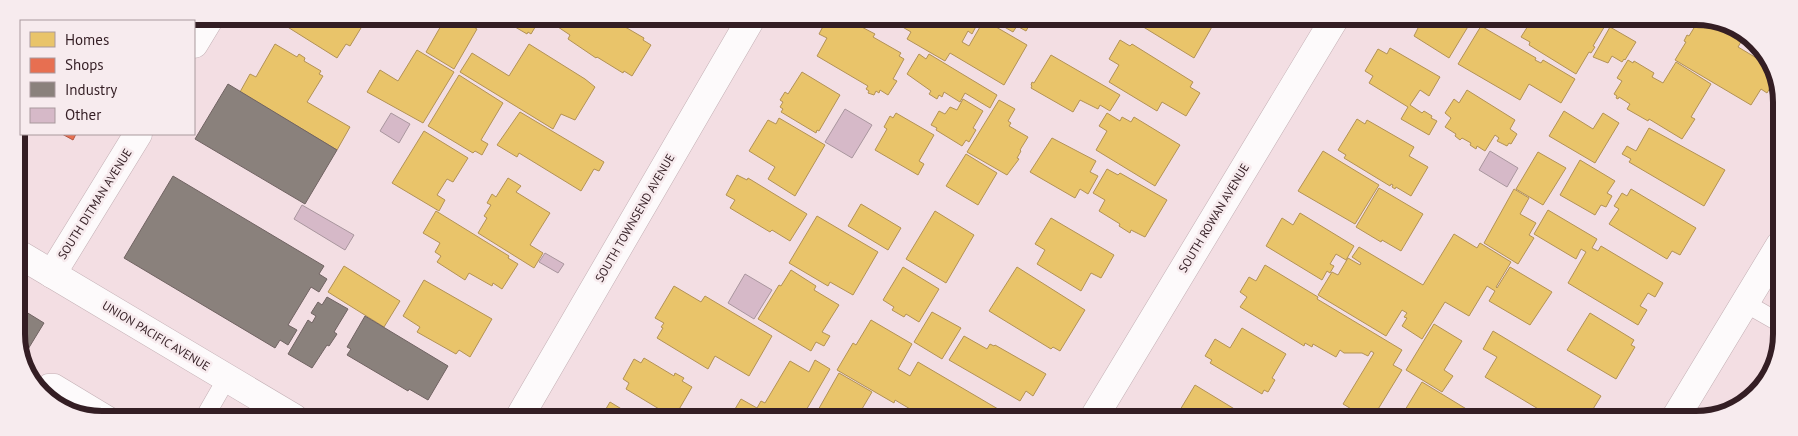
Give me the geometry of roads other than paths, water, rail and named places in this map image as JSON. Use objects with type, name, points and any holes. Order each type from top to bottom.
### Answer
[{"type":"street","points":[[195,42],[206,25]]},
{"type":"street","name":"SOUTH TOWNSEND AVENUE","points":[[523,411],[747,25]]},
{"type":"street","name":"SOUTH ROWAN AVENUE","points":[[1098,411],[1331,25]]},
{"type":"street","name":"SOUTH DITMAN AVENUE","points":[[52,274],[137,135]]},
{"type":"street","points":[[1679,411],[1773,257]]},
{"type":"street","name":"UNION PACIFIC AVENUE","points":[[25,258],[282,411]]},
{"type":"lane","points":[[1745,303],[1773,319]]},
{"type":"lane","points":[[208,411],[227,378]]},
{"type":"lane","points":[[46,386],[48,383],[55,383],[101,411]]}]
